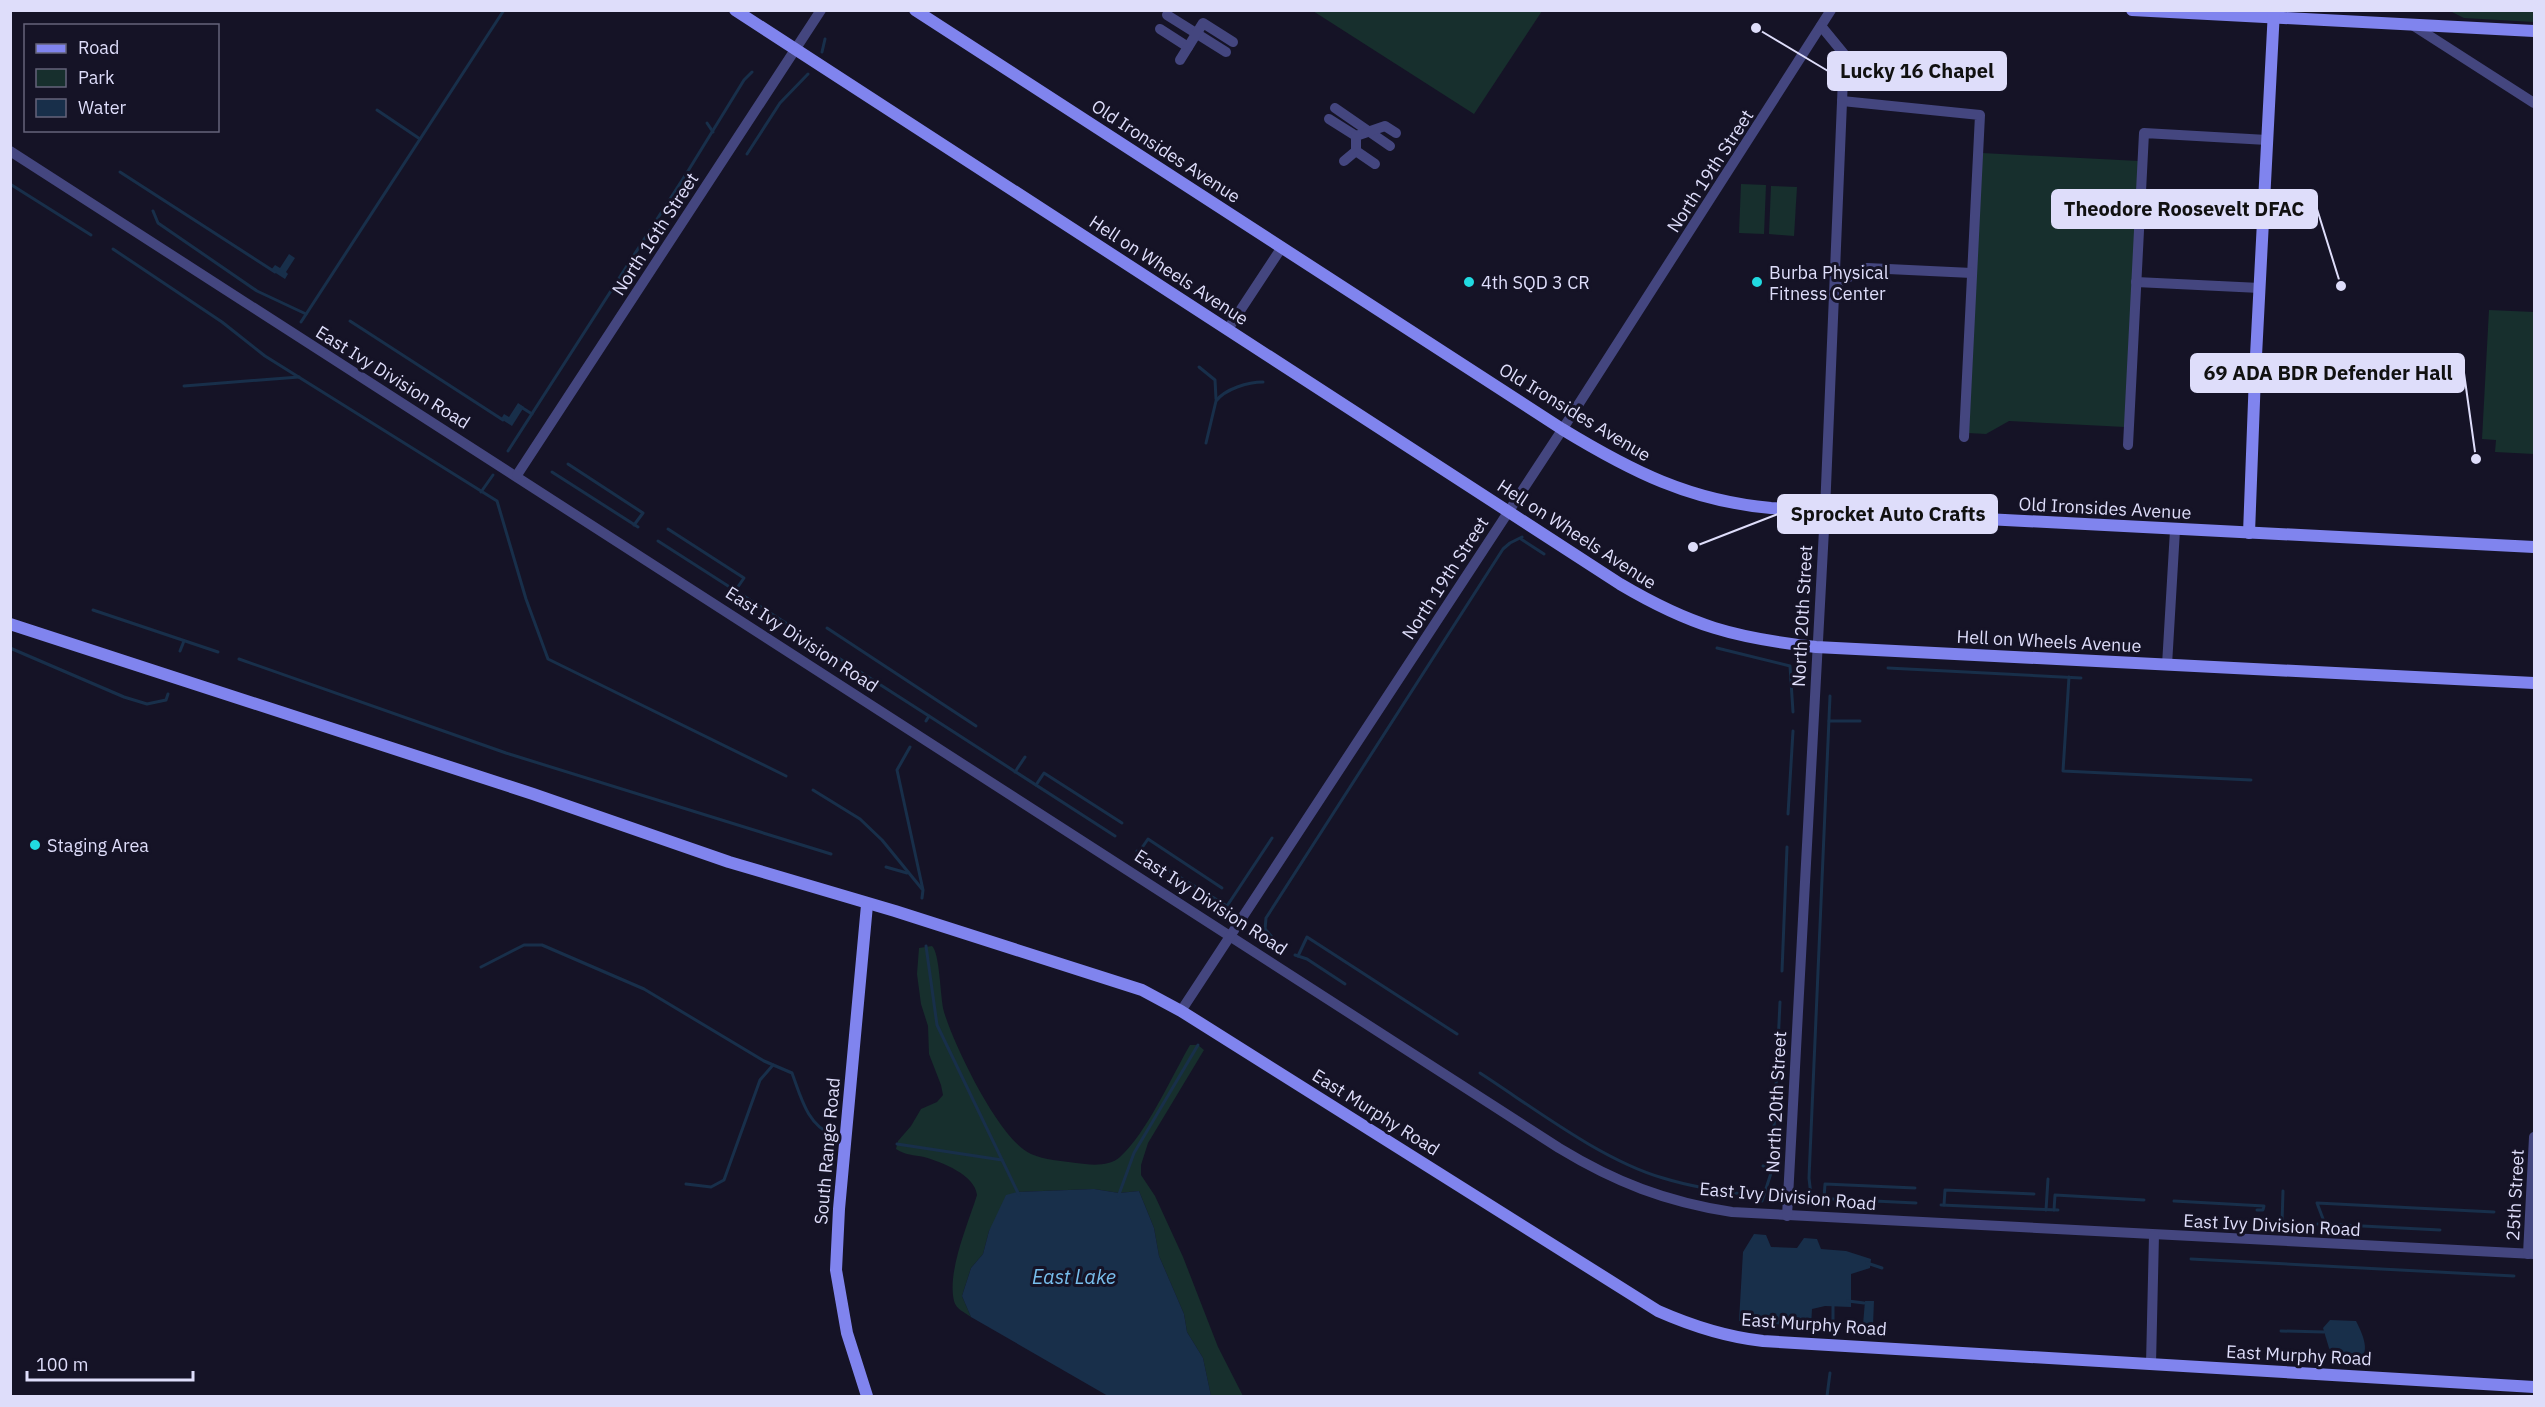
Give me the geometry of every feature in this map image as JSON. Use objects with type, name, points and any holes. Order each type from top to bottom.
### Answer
[{"type":"street","name":"Hell on Wheels Avenue","points":[[735,10],[1620,584],[1691,621],[1746,638],[1816,647],[2535,683]]},
{"type":"street","name":"North 16th Street","points":[[517,476],[821,10]]},
{"type":"street","name":"Old Ironsides Avenue","points":[[915,10],[1562,429],[1636,471],[1694,495],[1749,506],[1825,511],[2535,548]]},
{"type":"street","name":"North 19th Street","points":[[1181,1011],[1509,511],[1831,10]]},
{"type":"street","points":[[2132,10],[2274,14],[2414,26],[2535,31]]},
{"type":"street","points":[[2249,533],[2274,14]]},
{"type":"street","points":[[1167,15],[1226,52]]},
{"type":"street","points":[[1180,60],[1203,23],[1233,42]]},
{"type":"street","name":"North 20th Street","points":[[1787,1216],[1825,511],[1844,54],[1821,26]]},
{"type":"street","points":[[2414,26],[2535,104]]},
{"type":"street","points":[[1160,29],[1188,47]]},
{"type":"street","points":[[1842,101],[1980,115],[1964,437]]},
{"type":"street","points":[[1335,108],[1390,146]]},
{"type":"street","points":[[1329,119],[1356,136]]},
{"type":"street","points":[[1356,136],[1385,126],[1396,133]]},
{"type":"street","points":[[2128,445],[2144,133],[2267,140]]},
{"type":"street","points":[[1356,136],[1356,151]]},
{"type":"street","name":"East Ivy Division Road","points":[[10,151],[1559,1148],[1612,1178],[1669,1200],[1701,1207],[1787,1216],[2531,1254]]},
{"type":"street","points":[[1344,161],[1356,151]]},
{"type":"street","points":[[1356,151],[1376,164]]},
{"type":"street","points":[[1228,329],[1282,247]]},
{"type":"street","points":[[1834,284],[1868,268],[1972,273]]},
{"type":"street","points":[[2136,282],[2260,288]]},
{"type":"street","points":[[2167,664],[2175,530]]},
{"type":"street","name":"East Murphy Road","points":[[10,624],[532,794],[729,862],[1142,990],[1181,1011],[1658,1311],[1692,1325],[1736,1338],[1762,1341],[2535,1387]]},
{"type":"street","name":"South Range Road","points":[[867,905],[839,1209],[836,1270],[847,1333],[867,1396]]},
{"type":"street","name":"25th Street","points":[[2531,1254],[2535,1137]]},
{"type":"street","points":[[2151,1364],[2154,1235]]},
{"type":"green space","points":[[1542,10],[1474,114],[1313,11]]},
{"type":"green space","points":[[2450,11],[2534,11],[2534,22],[2464,18]]},
{"type":"green space","points":[[1982,153],[2139,161],[2125,427],[2009,421],[1986,434],[1968,433]]},
{"type":"green space","points":[[1741,184],[1766,185],[1764,234],[1739,233]]},
{"type":"green space","points":[[1771,186],[1797,187],[1794,236],[1769,234]]},
{"type":"green space","points":[[2489,310],[2534,312],[2534,454],[2495,452],[2496,440],[2482,439]]},
{"type":"green space","points":[[932,946],[937,957],[944,1012],[967,1068],[1005,1131],[1018,1145],[1031,1154],[1047,1159],[1087,1164],[1105,1164],[1116,1160],[1130,1147],[1149,1120],[1190,1045],[1198,1045],[1204,1050],[1148,1143],[1141,1165],[1141,1175],[1155,1196],[1183,1257],[1218,1347],[1243,1396],[1211,1396],[1203,1358],[1187,1332],[1184,1314],[1159,1256],[1154,1228],[1139,1191],[1119,1193],[1094,1189],[1017,1192],[989,1231],[983,1254],[971,1268],[962,1296],[971,1317],[957,1306],[954,1301],[953,1276],[977,1195],[975,1188],[957,1170],[940,1162],[906,1154],[896,1149],[898,1141],[911,1126],[921,1109],[937,1102],[943,1095],[929,1054],[928,1026],[921,1004],[917,974],[919,948]]},
{"type":"water","points":[[289,254],[295,258],[286,272],[288,274],[285,279],[271,270],[275,265],[280,268]]},
{"type":"water","points":[[518,403],[524,407],[512,426],[501,419],[504,414],[509,417]]},
{"type":"water","name":"East Lake","points":[[1094,1189],[1119,1193],[1139,1191],[1154,1228],[1159,1256],[1184,1314],[1187,1332],[1203,1358],[1211,1396],[1108,1396],[971,1317],[962,1296],[971,1268],[983,1254],[989,1231],[1006,1195],[1017,1192]]},
{"type":"water","points":[[1754,1234],[1766,1235],[1771,1247],[1797,1248],[1804,1238],[1817,1239],[1821,1249],[1846,1251],[1871,1259],[1870,1268],[1851,1274],[1851,1307],[1825,1306],[1812,1309],[1811,1327],[1739,1321],[1743,1252]]},
{"type":"water","points":[[1865,1301],[1874,1301],[1873,1325],[1863,1325]]},
{"type":"water","points":[[2330,1320],[2356,1321],[2365,1346],[2362,1357],[2356,1360],[2336,1359],[2329,1348],[2323,1328]]},
{"type":"waterway","points":[[301,322],[504,10]]},
{"type":"waterway","points":[[822,52],[825,39]]},
{"type":"waterway","points":[[508,451],[744,80],[752,72]]},
{"type":"waterway","points":[[747,154],[780,103],[808,74]]},
{"type":"waterway","points":[[377,110],[420,139]]},
{"type":"waterway","points":[[707,123],[713,132]]},
{"type":"waterway","points":[[120,172],[275,272]]},
{"type":"waterway","points":[[10,184],[91,235]]},
{"type":"waterway","points":[[153,211],[158,223],[257,291],[306,314]]},
{"type":"waterway","points":[[113,249],[222,322],[265,356],[497,501],[526,599],[548,659],[786,776]]},
{"type":"waterway","points":[[350,321],[503,420]]},
{"type":"waterway","points":[[1199,367],[1215,380],[1216,399]]},
{"type":"waterway","points":[[184,386],[299,377]]},
{"type":"waterway","points":[[1206,443],[1216,401],[1237,387],[1263,382]]},
{"type":"waterway","points":[[521,407],[532,414]]},
{"type":"waterway","points":[[568,464],[643,513],[634,525]]},
{"type":"waterway","points":[[552,472],[638,527]]},
{"type":"waterway","points":[[481,492],[493,475]]},
{"type":"waterway","points":[[1458,553],[1475,526]]},
{"type":"waterway","points":[[668,529],[744,578],[735,591]]},
{"type":"waterway","points":[[1265,929],[1266,918],[1503,549],[1522,537]]},
{"type":"waterway","points":[[1521,539],[1544,554]]},
{"type":"waterway","points":[[658,541],[789,625]]},
{"type":"waterway","points":[[93,610],[218,652]]},
{"type":"waterway","points":[[827,628],[976,726]]},
{"type":"waterway","points":[[180,651],[184,641]]},
{"type":"waterway","points":[[10,648],[124,697],[147,704],[166,700],[168,694]]},
{"type":"waterway","points":[[823,648],[929,716]]},
{"type":"waterway","points":[[1717,648],[1790,666],[1793,712]]},
{"type":"waterway","points":[[239,659],[506,753],[831,854]]},
{"type":"waterway","points":[[1888,668],[2081,678]]},
{"type":"waterway","points":[[2069,677],[2063,771],[2251,780]]},
{"type":"waterway","points":[[1812,1204],[1809,1178],[1830,696]]},
{"type":"waterway","points":[[926,721],[929,716],[1115,836]]},
{"type":"waterway","points":[[1829,721],[1860,721]]},
{"type":"waterway","points":[[1788,814],[1793,731]]},
{"type":"waterway","points":[[910,747],[897,770],[923,890],[922,898]]},
{"type":"waterway","points":[[1015,772],[1025,757]]},
{"type":"waterway","points":[[1036,785],[1044,773],[1122,823]]},
{"type":"waterway","points":[[813,790],[860,819],[882,840],[922,889]]},
{"type":"waterway","points":[[1137,851],[1227,906],[1272,838]]},
{"type":"waterway","points":[[1139,852],[1148,839],[1222,888]]},
{"type":"waterway","points":[[1782,971],[1787,847]]},
{"type":"waterway","points":[[886,867],[907,873]]},
{"type":"waterway","points":[[1263,932],[1265,929],[1279,945]]},
{"type":"waterway","points":[[1298,956],[1307,937],[1457,1034]]},
{"type":"waterway","points":[[481,967],[524,945],[542,945],[644,989],[764,1061],[792,1073],[802,1101],[811,1117],[824,1130],[833,1135]]},
{"type":"waterway","points":[[926,946],[937,1025],[1019,1195]]},
{"type":"waterway","points":[[1295,955],[1307,959],[1345,984]]},
{"type":"waterway","points":[[1762,1201],[1772,1170],[1780,1002]]},
{"type":"waterway","points":[[1118,1197],[1134,1153],[1198,1045]]},
{"type":"waterway","points":[[686,1184],[711,1187],[724,1180],[760,1080],[773,1065]]},
{"type":"waterway","points":[[1480,1073],[1568,1132],[1640,1170],[1687,1184],[1762,1197]]},
{"type":"waterway","points":[[897,1144],[1002,1160]]},
{"type":"waterway","points":[[1763,1166],[1772,1167]]},
{"type":"waterway","points":[[2046,1210],[2048,1179]]},
{"type":"waterway","points":[[1824,1198],[1825,1184],[1915,1188]]},
{"type":"waterway","points":[[1944,1205],[1945,1190],[2034,1194]]},
{"type":"waterway","points":[[2282,1223],[2283,1191]]},
{"type":"waterway","points":[[2054,1210],[2055,1195],[2144,1200]]},
{"type":"waterway","points":[[1811,1198],[1916,1203]]},
{"type":"waterway","points":[[2174,1201],[2264,1206],[2263,1210],[2257,1210]]},
{"type":"waterway","points":[[2325,1224],[2317,1203],[2494,1212]]},
{"type":"waterway","points":[[1941,1205],[2058,1210]]},
{"type":"waterway","points":[[2261,1221],[2287,1223]]},
{"type":"waterway","points":[[2318,1224],[2343,1225]]},
{"type":"waterway","points":[[2342,1230],[2343,1225],[2440,1230]]},
{"type":"waterway","points":[[2191,1259],[2514,1276]]},
{"type":"waterway","points":[[1867,1263],[1882,1268]]},
{"type":"waterway","points":[[1848,1301],[1864,1303]]},
{"type":"waterway","points":[[1833,1302],[1833,1335]]},
{"type":"waterway","points":[[2281,1331],[2324,1332]]},
{"type":"waterway","points":[[1827,1396],[1830,1373]]},
{"type":"place","name":"Lucky 16 Chapel","points":[[1756,28]]},
{"type":"place","name":"4th SQD 3 CR","points":[[1469,282]]},
{"type":"place","name":"Burba Physical Fitness Center","points":[[1757,282]]},
{"type":"place","name":"Theodore Roosevelt DFAC","points":[[2341,286]]},
{"type":"place","name":"69 ADA BDR Defender Hall","points":[[2476,459]]},
{"type":"place","name":"Sprocket Auto Crafts","points":[[1693,547]]},
{"type":"place","name":"Staging Area","points":[[35,845]]}]
